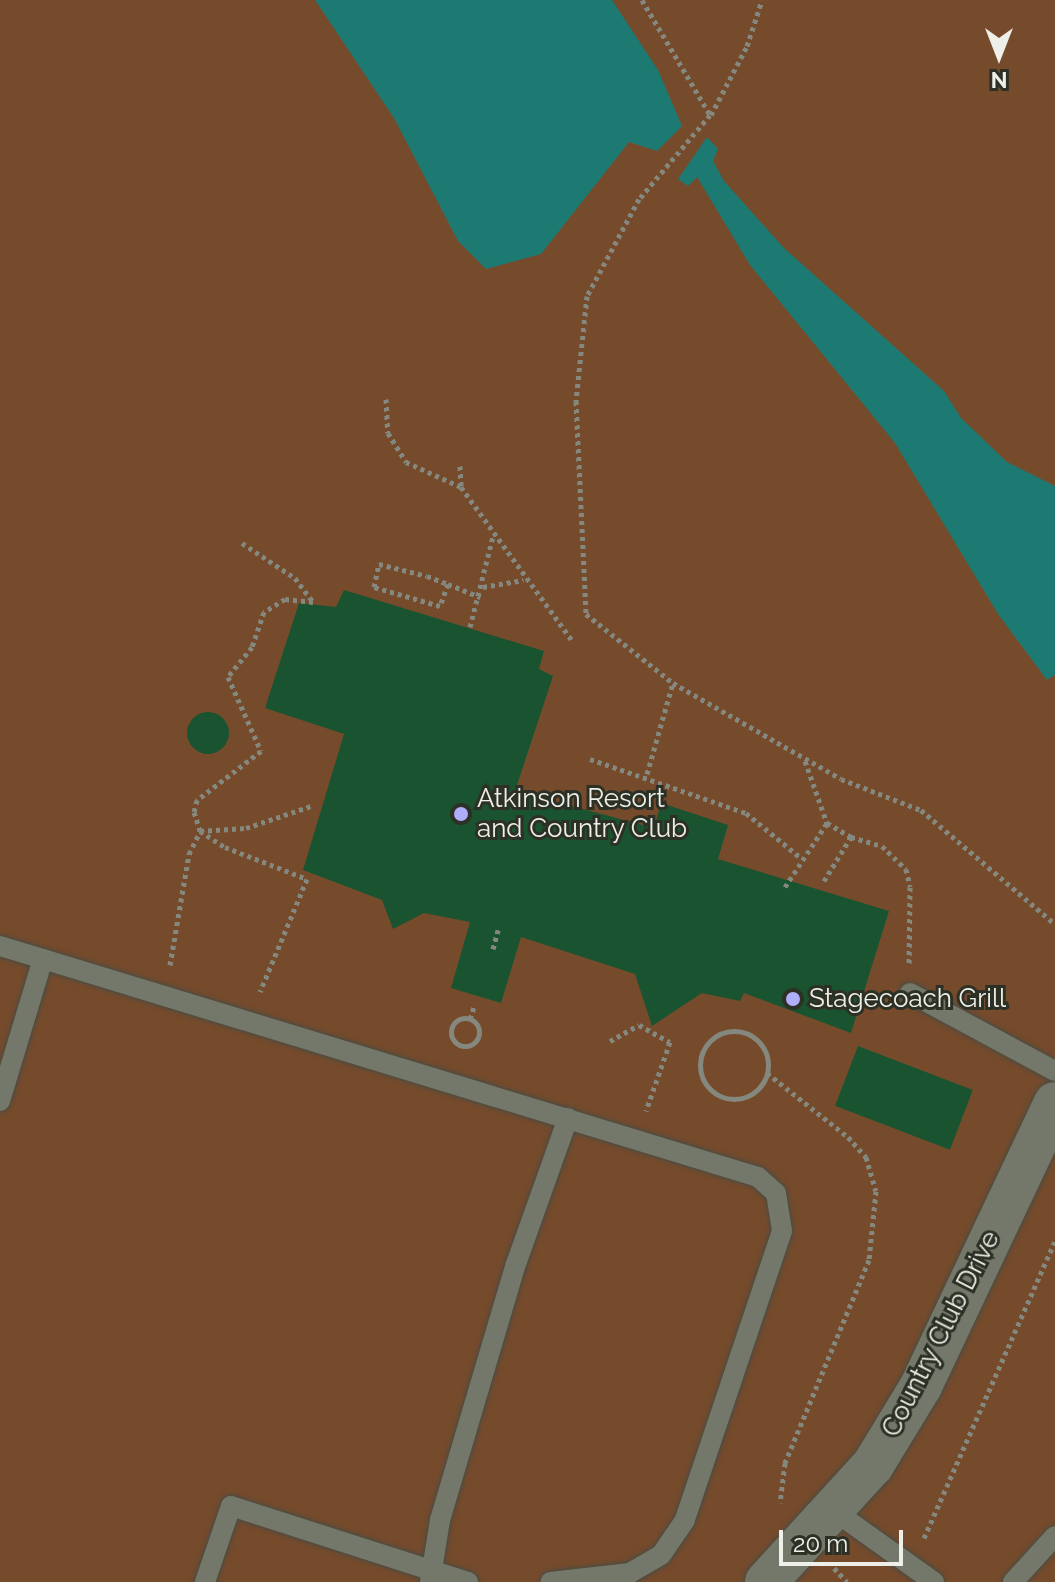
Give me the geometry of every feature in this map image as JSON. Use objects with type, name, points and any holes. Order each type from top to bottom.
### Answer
[{"type":"street","name":"Country Club Drive","points":[[766,1582],[873,1465],[921,1386],[1055,1103]]},
{"type":"lane","points":[[0,946],[758,1177],[776,1193],[782,1231],[679,1529],[661,1555],[630,1573],[551,1582]]},
{"type":"lane","points":[[0,1101],[43,959]]},
{"type":"lane","points":[[910,993],[1055,1071]]},
{"type":"lane","points":[[432,1576],[440,1520],[507,1294],[568,1118]]},
{"type":"lane","points":[[205,1582],[231,1506],[432,1576],[468,1582]]},
{"type":"lane","points":[[819,1525],[908,1573],[934,1582]]},
{"type":"lane","points":[[1013,1582],[1055,1536]]},
{"type":"path","points":[[642,0],[710,115]]},
{"type":"path","points":[[762,0],[747,46],[710,115],[616,234],[587,296],[578,351],[586,614],[673,683],[805,760],[921,810],[1055,924]]},
{"type":"path","points":[[386,399],[388,433],[406,462],[461,487]]},
{"type":"path","points":[[460,466],[461,487],[524,581],[573,642]]},
{"type":"path","points":[[470,627],[483,587],[493,536]]},
{"type":"path","points":[[177,930],[189,854],[200,831],[197,800],[261,751],[228,677],[275,601],[313,602],[295,578],[242,543]]},
{"type":"path","points":[[448,584],[440,606],[374,587],[379,564],[448,584],[480,597]]},
{"type":"path","points":[[483,587],[524,581]]},
{"type":"path","points":[[647,774],[673,683]]},
{"type":"path","points":[[590,759],[647,774],[746,813],[801,858]]},
{"type":"path","points":[[805,760],[827,823],[851,837],[882,846],[906,869],[910,993]]},
{"type":"path","points":[[200,831],[246,828],[311,806]]},
{"type":"path","points":[[785,887],[801,858],[827,823]]},
{"type":"path","points":[[200,831],[307,879],[256,1000]]},
{"type":"path","points":[[824,881],[851,837]]},
{"type":"path","points":[[493,949],[498,930]]},
{"type":"path","points":[[470,1019],[453,1024],[460,1045],[479,1037],[470,1019],[475,1004]]},
{"type":"path","points":[[610,1041],[639,1025],[670,1042],[645,1115]]},
{"type":"path","points":[[767,1073],[756,1091],[726,1098],[703,1078],[701,1055],[725,1032],[748,1034],[764,1050],[767,1073],[848,1137],[866,1157],[876,1191],[869,1260],[778,1491],[781,1511],[819,1525],[847,1582]]},
{"type":"path","points":[[908,1573],[1055,1241]]},
{"type":"shaded area","points":[[0,0],[1055,0],[1055,1582],[0,1582]]},
{"type":"water","points":[[315,0],[612,0],[658,70],[682,126],[657,151],[629,142],[541,254],[486,269],[458,241],[394,118]]},
{"type":"water","points":[[707,137],[718,149],[713,161],[724,181],[784,248],[944,391],[961,418],[1007,462],[1055,486],[1055,675],[1047,680],[998,614],[895,443],[750,265],[697,177],[688,186],[678,179]]},
{"type":"building","name":"Atkinson Resort and Country Club","points":[[344,590],[544,651],[539,669],[553,676],[515,791],[654,828],[661,803],[728,825],[718,859],[889,911],[851,1033],[744,993],[740,1001],[702,993],[652,1026],[635,974],[521,937],[501,1003],[451,988],[470,922],[424,913],[393,929],[382,900],[303,870],[344,734],[265,708],[299,603],[336,607]]},
{"type":"building","points":[[208,712],[223,718],[229,733],[223,748],[208,754],[193,748],[187,733],[193,718]]},
{"type":"building","points":[[858,1046],[973,1090],[950,1150],[835,1106]]},
{"type":"place","name":"Atkinson Resort and Country Club","points":[[461,814]]},
{"type":"place","name":"Stagecoach Grill","points":[[793,999]]}]
